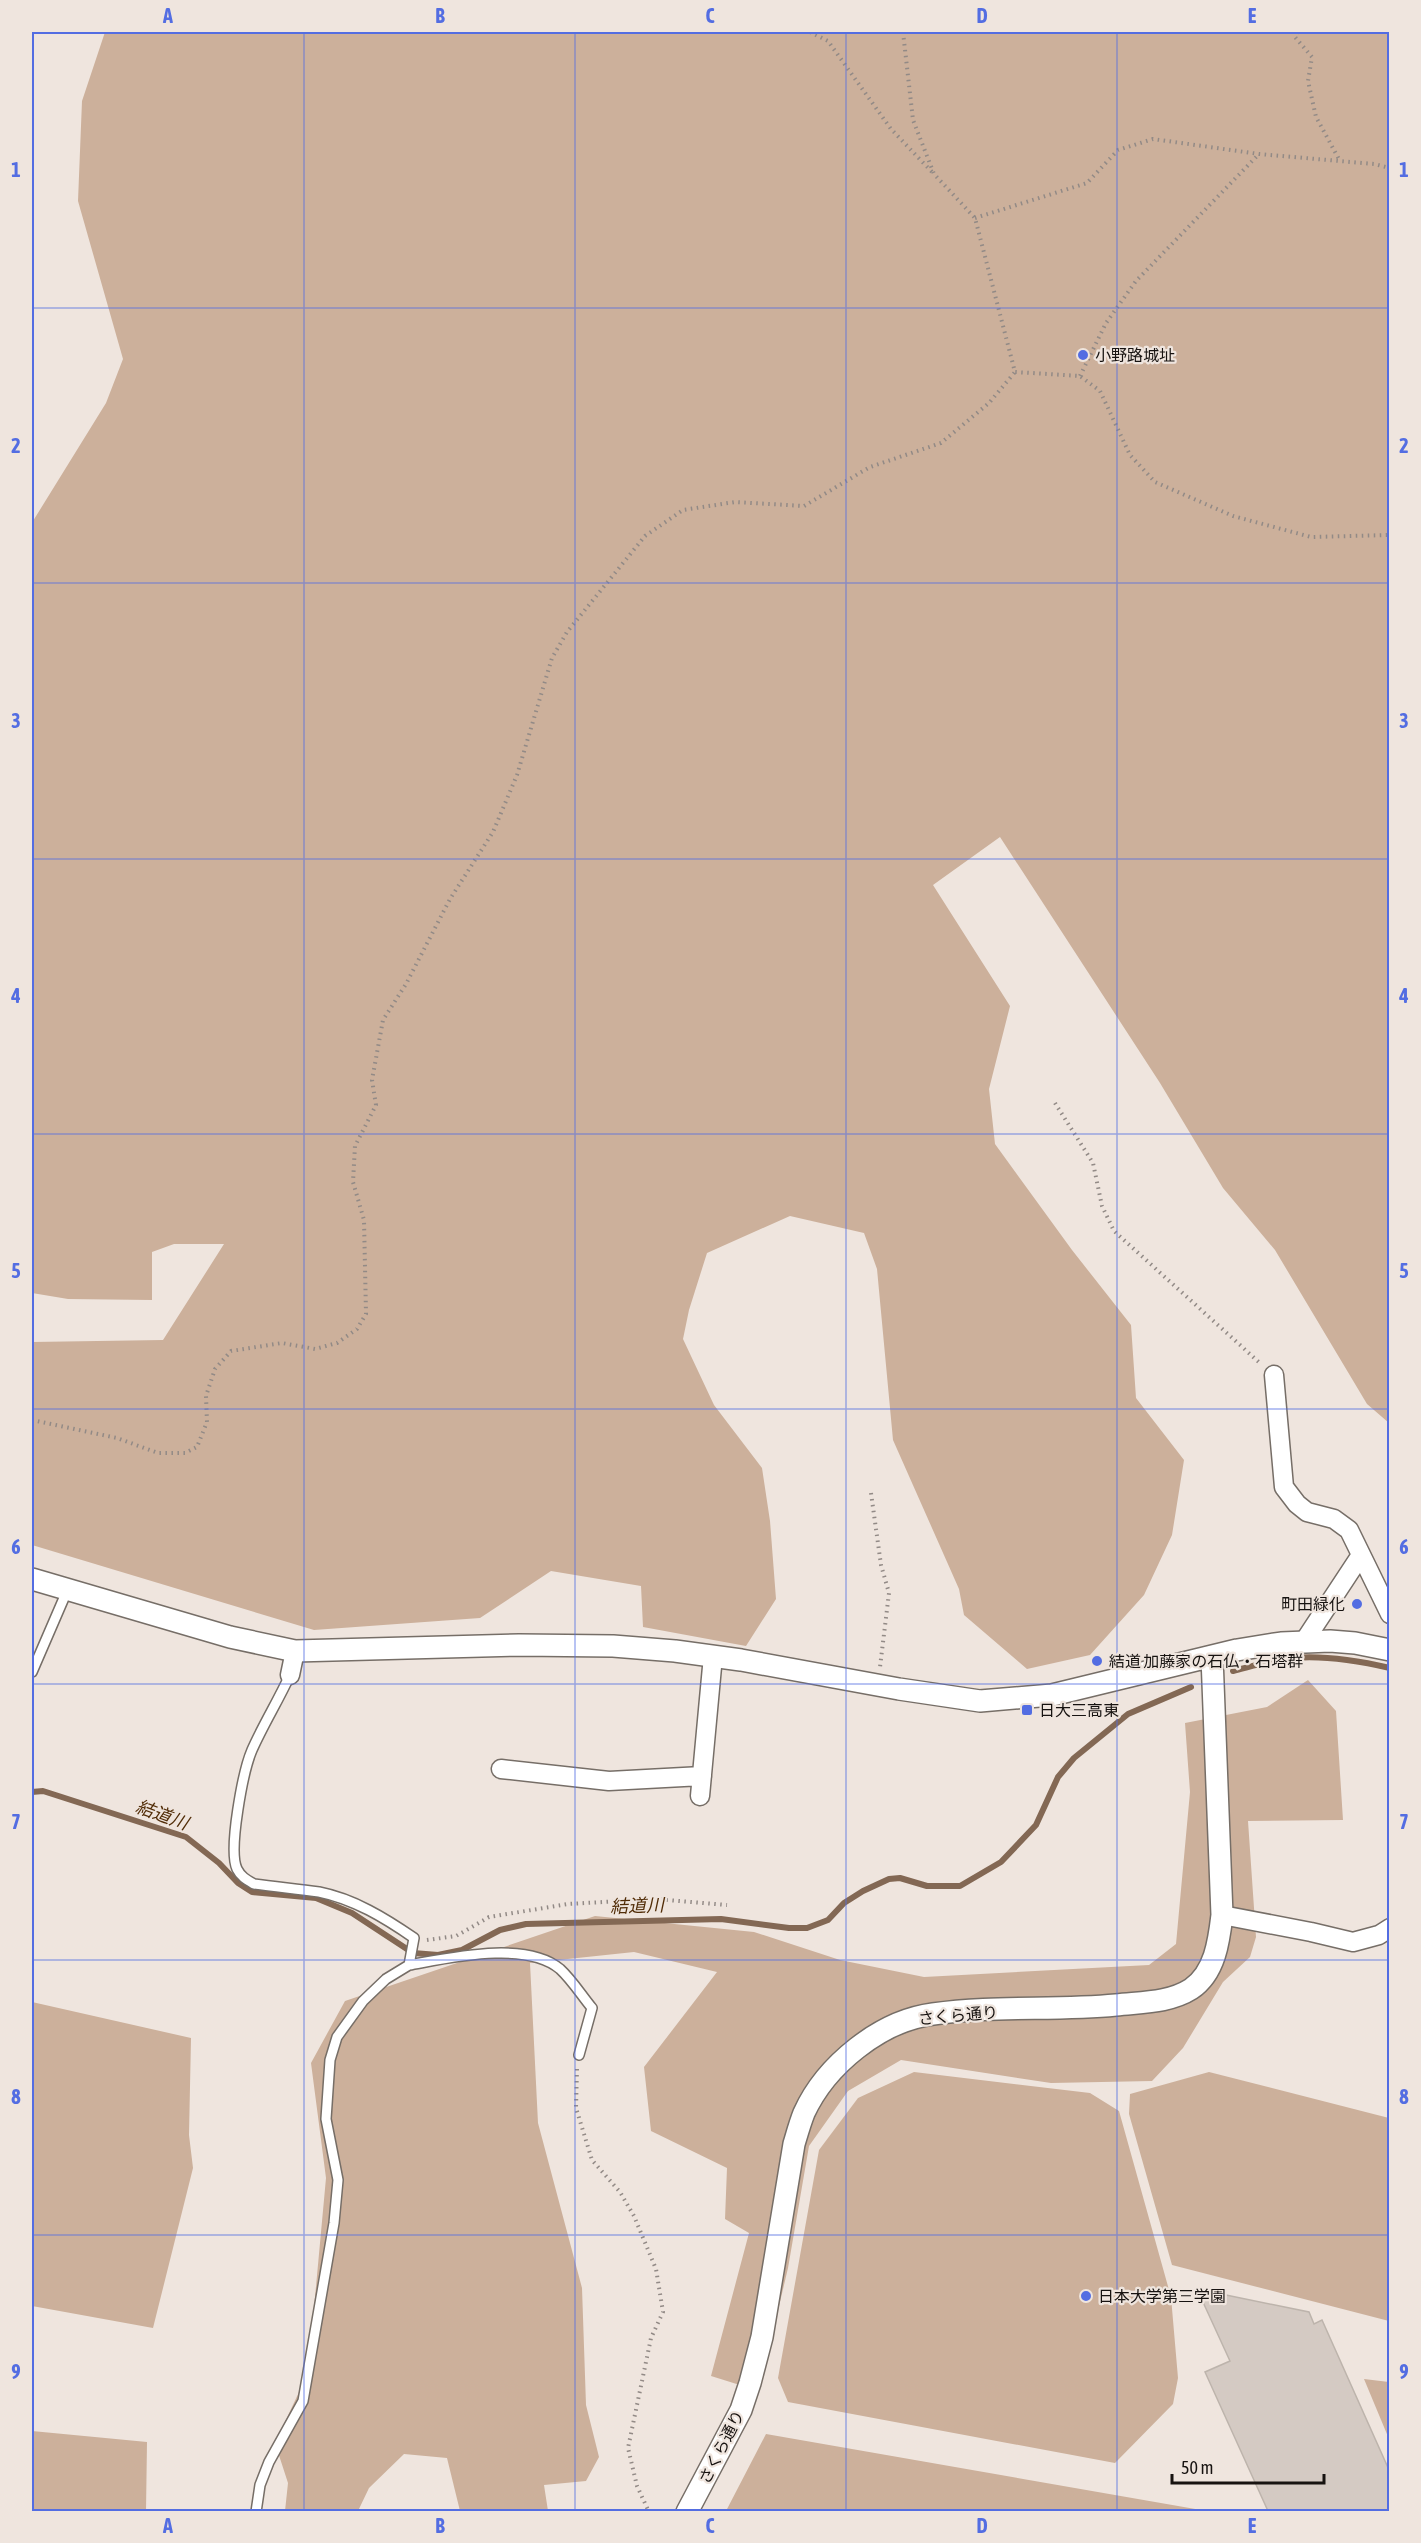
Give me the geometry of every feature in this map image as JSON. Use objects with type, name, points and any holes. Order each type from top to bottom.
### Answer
[{"type":"street","points":[[1274,1375],[1284,1486],[1297,1504],[1307,1512],[1334,1518],[1349,1530],[1389,1614]]},
{"type":"street","points":[[1305,1640],[1361,1555]]},
{"type":"street","points":[[32,1580],[230,1637],[295,1651],[549,1644],[613,1646],[713,1656],[957,1699],[1016,1700],[1052,1695],[1260,1645],[1305,1640],[1354,1643],[1389,1650]]},
{"type":"street","points":[[290,1675],[295,1651]]},
{"type":"street","points":[[700,1796],[713,1656]]},
{"type":"street","name":"さくら通り","points":[[687,2511],[741,2410],[762,2337],[794,2144],[804,2113],[835,2070],[859,2047],[882,2032],[910,2019],[932,2014],[1089,2007],[1166,2000],[1191,1989],[1207,1971],[1219,1943],[1222,1916],[1212,1657]]},
{"type":"street","points":[[501,1769],[609,1781],[702,1776]]},
{"type":"street","points":[[1222,1916],[1353,1942],[1379,1935],[1389,1928]]},
{"type":"lane","points":[[32,1672],[67,1591]]},
{"type":"lane","points":[[290,1675],[245,1768],[234,1843],[237,1870],[245,1879],[254,1884],[320,1893],[343,1899],[384,1918],[413,1940],[410,1962]]},
{"type":"lane","points":[[256,2511],[260,2485],[269,2462],[303,2400],[334,2223],[338,2180],[326,2119],[330,2060],[337,2037],[363,2001],[386,1979],[410,1962],[461,1956],[510,1954],[539,1958],[559,1968],[592,2008],[579,2055]]},
{"type":"path","points":[[810,32],[828,41],[891,129],[975,218],[1015,372]]},
{"type":"path","points":[[903,32],[913,120],[934,174]]},
{"type":"path","points":[[1297,32],[1295,37],[1312,57],[1308,81],[1316,117],[1340,161]]},
{"type":"path","points":[[975,218],[1087,183],[1118,150],[1153,139],[1259,154],[1389,168]]},
{"type":"path","points":[[1080,376],[1106,322],[1136,281],[1259,154]]},
{"type":"path","points":[[1015,372],[1080,376],[1100,391],[1130,455],[1155,482],[1233,516],[1311,537],[1389,535]]},
{"type":"path","points":[[32,1420],[117,1438],[158,1453],[185,1453],[197,1447],[207,1422],[206,1396],[215,1369],[231,1351],[282,1343],[315,1349],[337,1343],[357,1329],[366,1314],[367,1288],[364,1220],[353,1182],[355,1146],[375,1105],[372,1080],[383,1020],[406,984],[450,899],[493,832],[517,775],[552,658],[567,632],[645,536],[683,510],[735,502],[804,506],[870,467],[941,443],[989,403],[1015,372]]},
{"type":"path","points":[[1055,1103],[1093,1163],[1101,1206],[1114,1231],[1274,1375]]},
{"type":"path","points":[[871,1493],[881,1565],[890,1593],[877,1685]]},
{"type":"path","points":[[413,1940],[433,1941],[456,1936],[489,1917],[568,1904],[656,1899],[727,1905]]},
{"type":"path","points":[[579,2055],[576,2108],[592,2160],[620,2192],[634,2216],[656,2269],[660,2291],[663,2312],[651,2338],[628,2448],[636,2486],[649,2511]]},
{"type":"shaded area","points":[[105,32],[1389,32],[1389,1423],[1367,1404],[1275,1250],[1223,1188],[1160,1083],[1000,837],[933,885],[1010,1006],[989,1089],[995,1144],[1072,1250],[1131,1325],[1136,1398],[1184,1460],[1172,1535],[1144,1595],[1090,1655],[1027,1669],[964,1615],[959,1589],[893,1440],[877,1269],[864,1233],[790,1216],[707,1253],[689,1310],[683,1339],[714,1405],[762,1468],[770,1521],[776,1599],[746,1646],[643,1627],[641,1586],[551,1571],[480,1618],[314,1630],[32,1545],[32,1342],[163,1340],[224,1244],[174,1244],[152,1252],[152,1300],[68,1299],[32,1293],[32,528],[33,521],[106,403],[123,359],[78,201],[82,101]]},
{"type":"shaded area","points":[[1308,1680],[1336,1711],[1343,1820],[1248,1821],[1256,1937],[1250,1957],[1223,1982],[1183,2048],[1152,2081],[1051,2083],[901,2060],[848,2091],[809,2146],[788,2268],[759,2391],[711,2376],[749,2233],[725,2219],[727,2168],[651,2131],[644,2067],[717,1972],[634,1952],[530,1963],[538,2123],[582,2288],[586,2405],[599,2457],[586,2481],[544,2485],[548,2511],[460,2511],[447,2458],[404,2454],[369,2488],[358,2511],[285,2511],[288,2483],[275,2443],[308,2373],[326,2178],[311,2063],[345,2001],[595,1916],[754,1932],[840,1960],[924,1977],[1149,1965],[1176,1944],[1190,1792],[1185,1723],[1267,1707]]},
{"type":"shaded area","points":[[32,2002],[191,2038],[189,2135],[193,2168],[153,2328],[32,2306]]},
{"type":"shaded area","points":[[914,2072],[1090,2093],[1119,2111],[1171,2297],[1178,2378],[1173,2404],[1115,2463],[788,2402],[778,2378],[819,2150],[858,2098]]},
{"type":"shaded area","points":[[1209,2072],[1389,2118],[1389,2321],[1172,2265],[1129,2114],[1130,2094]]},
{"type":"shaded area","points":[[1364,2379],[1389,2382],[1389,2439]]},
{"type":"shaded area","points":[[32,2431],[147,2442],[146,2511],[32,2511]]},
{"type":"shaded area","points":[[766,2434],[1201,2510],[1203,2511],[726,2511]]},
{"type":"building","points":[[1197,2289],[1309,2312],[1314,2324],[1322,2320],[1389,2470],[1389,2511],[1268,2511],[1205,2372],[1230,2361]]},
{"type":"waterway","name":"結道川","points":[[1233,1671],[1283,1659],[1309,1657],[1350,1660],[1390,1668]]},
{"type":"waterway","name":"結道川","points":[[32,1792],[43,1791],[186,1837],[219,1863],[238,1883],[252,1892],[316,1898],[352,1913],[413,1953],[438,1955],[462,1950],[500,1930],[526,1924],[721,1919],[789,1928],[807,1928],[828,1920],[844,1903],[889,1879],[900,1878],[927,1886],[960,1886],[1001,1862],[1036,1825],[1058,1777],[1074,1758],[1128,1714],[1191,1687]]},
{"type":"place","name":"小野路城址","points":[[1083,355]]},
{"type":"place","name":"町田緑化","points":[[1357,1604]]},
{"type":"place","name":"結道 加藤家の石仏・石塔群","points":[[1097,1661]]},
{"type":"place","name":"日大三高東","points":[[1027,1710]]},
{"type":"place","name":"日本大学第三学園","points":[[1086,2296]]}]
